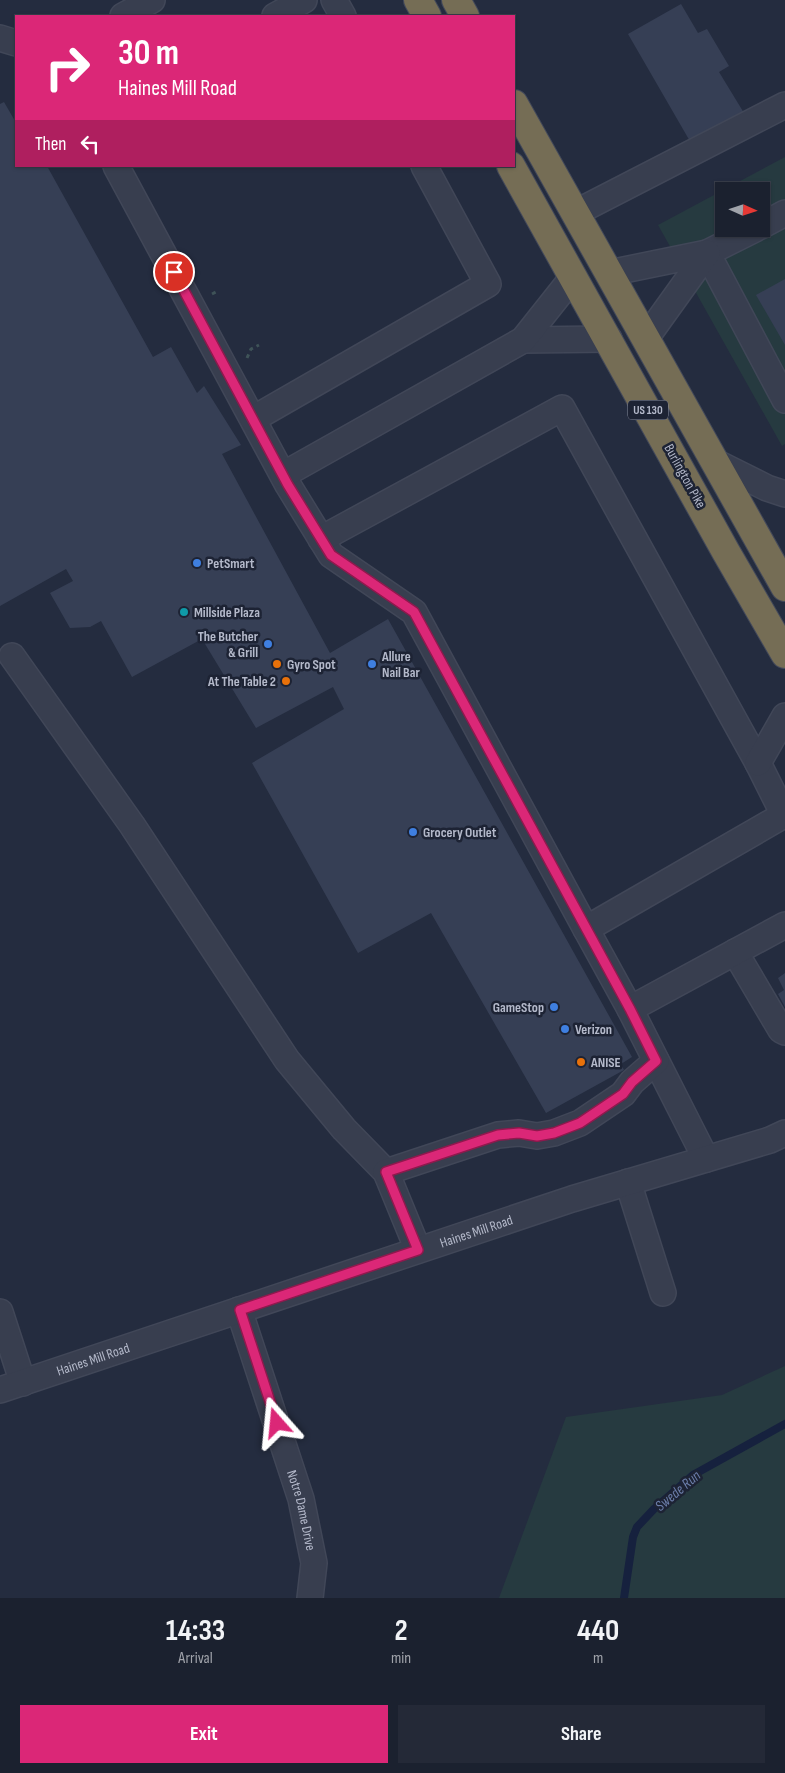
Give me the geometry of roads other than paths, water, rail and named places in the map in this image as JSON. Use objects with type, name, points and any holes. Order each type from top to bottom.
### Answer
[{"type":"highway","points":[[418,0],[426,15]]},
{"type":"highway","points":[[456,0],[464,15]]},
{"type":"highway","name":"US 130","points":[[515,106],[785,587]]},
{"type":"highway","name":"Burlington Pike","points":[[512,167],[726,552],[785,654]]},
{"type":"street","points":[[126,15],[152,0]]},
{"type":"street","points":[[277,15],[304,0]]},
{"type":"street","points":[[334,0],[342,15]]},
{"type":"street","points":[[0,38],[15,43]]},
{"type":"street","points":[[575,213],[785,105]]},
{"type":"street","points":[[117,167],[283,475],[331,555],[414,612],[630,1009],[706,1159]]},
{"type":"street","points":[[253,419],[488,284],[425,167]]},
{"type":"street","points":[[770,222],[785,214]]},
{"type":"street","points":[[609,273],[706,253],[737,238]]},
{"type":"street","points":[[646,338],[706,253]]},
{"type":"street","points":[[706,253],[785,400]]},
{"type":"street","points":[[283,475],[523,340],[573,277]]},
{"type":"street","points":[[523,340],[609,339]]},
{"type":"street","points":[[321,539],[562,408],[758,763],[784,815],[586,929]]},
{"type":"street","points":[[715,462],[767,488],[785,494]]},
{"type":"street","points":[[12,656],[132,825],[287,1060],[344,1129],[386,1172],[418,1250]]},
{"type":"street","points":[[758,763],[785,716]]},
{"type":"street","points":[[630,1009],[785,925]]},
{"type":"street","points":[[735,952],[781,1030],[785,1032]]},
{"type":"street","points":[[386,1172],[498,1135],[519,1133],[537,1136],[554,1133],[580,1123],[623,1094],[632,1082],[656,1061]]},
{"type":"street","name":"Haines Mill Road","points":[[11,1387],[572,1198],[770,1140],[785,1133]]},
{"type":"street","points":[[628,1182],[662,1293]]},
{"type":"street","name":"Notre Dame Drive","points":[[240,1310],[302,1499],[314,1563],[310,1598]]},
{"type":"street","points":[[0,1312],[11,1387]]},
{"type":"waterway","name":"Swede Run","points":[[624,1598],[633,1537],[637,1527],[654,1509],[693,1475],[785,1424]]},
{"type":"place","name":"PetSmart","points":[[197,563]]},
{"type":"place","name":"Millside Plaza","points":[[184,612]]},
{"type":"place","name":"The Butcher & Grill","points":[[268,644]]},
{"type":"place","name":"Gyro Spot","points":[[277,664]]},
{"type":"place","name":"Allure Nail Bar","points":[[372,664]]},
{"type":"place","name":"At The Table 2","points":[[286,681]]},
{"type":"place","name":"Grocery Outlet","points":[[413,832]]},
{"type":"place","name":"GameStop","points":[[554,1007]]},
{"type":"place","name":"Verizon","points":[[565,1029]]},
{"type":"place","name":"ANISE","points":[[581,1062]]}]
